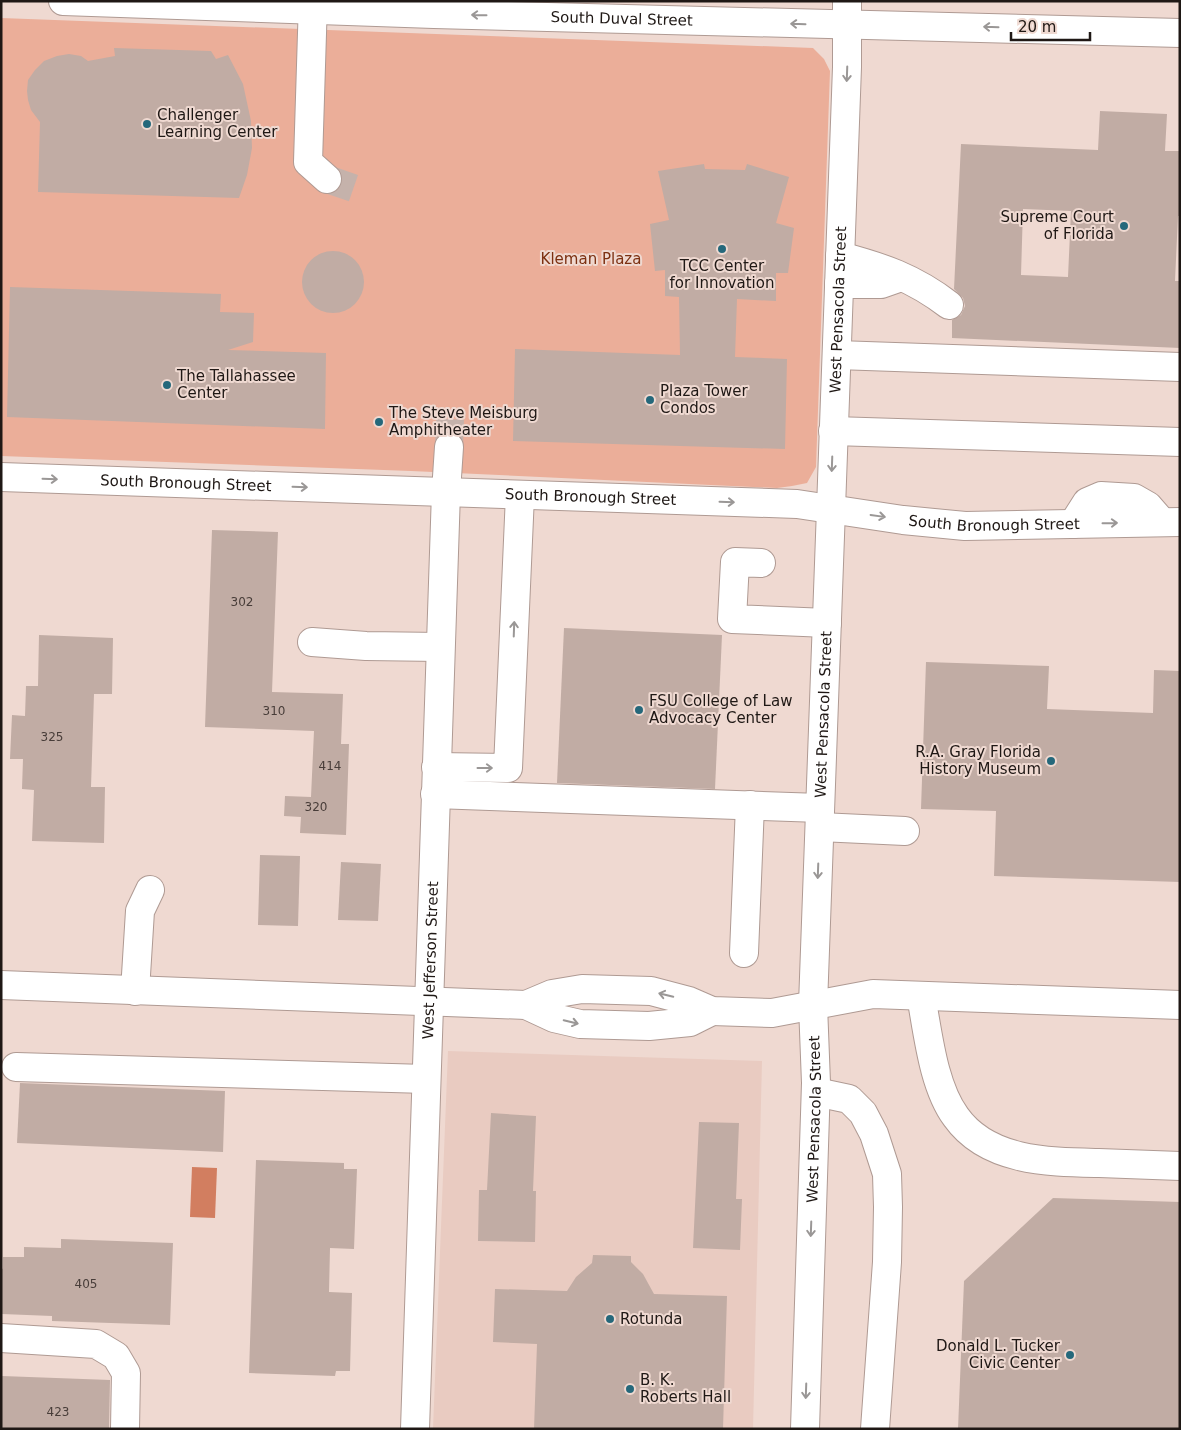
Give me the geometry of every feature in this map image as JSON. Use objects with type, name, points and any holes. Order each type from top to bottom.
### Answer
[{"type":"main road","name":"South Duval Street","points":[[63,1],[847,13],[873,24],[1180,33]]},
{"type":"main road","points":[[312,6],[308,162],[327,179]]},
{"type":"main road","name":"West Pensacola Street","points":[[804,1429],[816,1092],[813,1005],[847,13]]},
{"type":"main road","points":[[840,256],[883,268],[920,285],[948,305]]},
{"type":"main road","points":[[839,284],[881,284],[901,277]]},
{"type":"main road","points":[[836,356],[1180,367]]},
{"type":"main road","points":[[833,432],[1180,442]]},
{"type":"main road","name":"West Jefferson Street","points":[[415,1429],[440,647],[449,447]]},
{"type":"main road","name":"South Bronough Street","points":[[1,477],[797,504],[903,520],[965,526],[1171,522]]},
{"type":"main road","points":[[436,767],[508,768],[520,495]]},
{"type":"main road","points":[[761,563],[735,562],[732,619],[827,623]]},
{"type":"main road","points":[[312,642],[366,646],[440,647]]},
{"type":"main road","points":[[435,794],[750,805],[905,831]]},
{"type":"main road","points":[[744,953],[750,805]]},
{"type":"main road","points":[[1,985],[144,992],[526,1005],[552,994],[582,989],[650,991],[689,1001],[712,1011],[772,1013],[873,994],[1180,1005]]},
{"type":"main road","points":[[921,996],[931,1051],[941,1087],[955,1116],[972,1135],[1017,1156],[1046,1162],[1180,1166]]},
{"type":"main road","points":[[16,1066],[426,1079]]},
{"type":"main road","points":[[816,1092],[849,1099],[863,1113],[874,1134],[887,1174],[886,1262],[875,1429]]},
{"type":"main road","points":[[1,1338],[96,1344],[116,1356],[126,1372],[125,1429]]},
{"type":"shaded area","points":[[448,1051],[762,1061],[753,1429],[433,1429]]},
{"type":"shaded area","points":[[192,1167],[217,1168],[215,1218],[190,1217]]},
{"type":"green space","name":"Kleman Plaza","points":[[1,18],[813,48],[824,59],[830,71],[816,467],[807,483],[777,488],[411,471],[1,456]]},
{"type":"building","name":"Challenger Learning Center","points":[[114,48],[211,51],[216,59],[228,55],[243,84],[251,121],[252,148],[247,175],[239,198],[38,192],[40,122],[31,110],[28,100],[28,80],[44,61],[57,56],[69,54],[81,56],[88,61],[115,56]]},
{"type":"building","name":"Supreme Court of Florida","points":[[1100,111],[1167,114],[1165,151],[1180,151],[1180,216],[1178,216],[1175,281],[1180,281],[1180,348],[952,338],[952,320],[961,315],[965,306],[963,298],[954,289],[961,144],[1098,150]],"holes":[[[1023,209],[1071,211],[1068,277],[1021,275]]]},
{"type":"building","points":[[704,164],[705,169],[745,170],[747,164],[789,177],[776,223],[794,228],[788,273],[776,273],[776,301],[737,299],[735,357],[787,359],[785,449],[513,441],[515,349],[680,355],[679,297],[665,296],[665,270],[655,271],[650,224],[669,220],[658,171]]},
{"type":"building","points":[[327,251],[339,251],[355,260],[362,270],[364,282],[362,294],[355,304],[339,313],[327,313],[316,308],[307,299],[302,288],[302,276],[307,265],[316,256]]},
{"type":"building","name":"The Tallahassee Center","points":[[10,287],[221,294],[220,312],[254,313],[253,342],[228,350],[326,353],[325,429],[7,417]]},
{"type":"building","points":[[212,530],[278,532],[272,692],[343,694],[341,744],[349,744],[346,835],[300,833],[301,817],[284,816],[285,796],[311,797],[314,731],[205,727]]},
{"type":"building","name":"FSU College of Law Advocacy Center","points":[[564,628],[722,635],[715,789],[557,783]]},
{"type":"building","points":[[39,635],[113,638],[112,694],[94,694],[91,787],[105,787],[104,843],[32,841],[34,790],[22,789],[23,759],[10,759],[12,715],[25,716],[26,686],[38,686]]},
{"type":"building","name":"R.A. Gray Florida History Museum","points":[[926,662],[1049,666],[1047,709],[1153,713],[1154,670],[1180,671],[1180,882],[994,876],[996,811],[921,809]]},
{"type":"building","points":[[260,855],[300,856],[298,926],[258,925]]},
{"type":"building","points":[[341,862],[381,864],[378,921],[338,920]]},
{"type":"building","points":[[20,1083],[225,1091],[223,1152],[17,1143]]},
{"type":"building","points":[[491,1113],[536,1116],[533,1191],[536,1191],[535,1242],[478,1241],[479,1190],[487,1190]]},
{"type":"building","points":[[699,1122],[739,1123],[736,1199],[742,1199],[740,1250],[693,1248]]},
{"type":"building","points":[[256,1160],[344,1163],[344,1169],[357,1169],[354,1249],[330,1248],[329,1292],[352,1293],[350,1371],[336,1371],[335,1376],[249,1373]]},
{"type":"building","name":"Donald L. Tucker Civic Center","points":[[1053,1198],[1180,1202],[1180,1429],[958,1429],[964,1281]]},
{"type":"building","points":[[61,1239],[173,1243],[170,1325],[52,1321],[52,1316],[2,1314],[1,1268],[3,1269],[3,1257],[24,1257],[24,1247],[61,1248]]},
{"type":"building","points":[[593,1255],[631,1256],[631,1262],[643,1274],[654,1294],[727,1296],[723,1429],[534,1429],[537,1344],[493,1342],[495,1289],[567,1291],[576,1277],[592,1263]]},
{"type":"building","points":[[2,1376],[110,1380],[109,1429],[1,1429]]},
{"type":"tunnel","points":[[327,179],[356,189]]},
{"type":"tunnel","points":[[449,447],[450,419]]},
{"type":"place","name":"Challenger Learning Center","points":[[147,124]]},
{"type":"place","name":"Supreme Court of Florida","points":[[1124,226]]},
{"type":"place","name":"TCC Center for Innovation","points":[[722,249]]},
{"type":"place","name":"The Tallahassee Center","points":[[167,385]]},
{"type":"place","name":"Plaza Tower Condos","points":[[650,400]]},
{"type":"place","name":"The Steve Meisburg Amphitheater","points":[[379,422]]},
{"type":"place","name":"FSU College of Law Advocacy Center","points":[[639,710]]},
{"type":"place","name":"R.A. Gray Florida History Museum","points":[[1051,761]]},
{"type":"place","name":"Rotunda","points":[[610,1319]]},
{"type":"place","name":"Donald L. Tucker Civic Center","points":[[1070,1355]]},
{"type":"place","name":"B. K. Roberts Hall","points":[[630,1389]]}]
